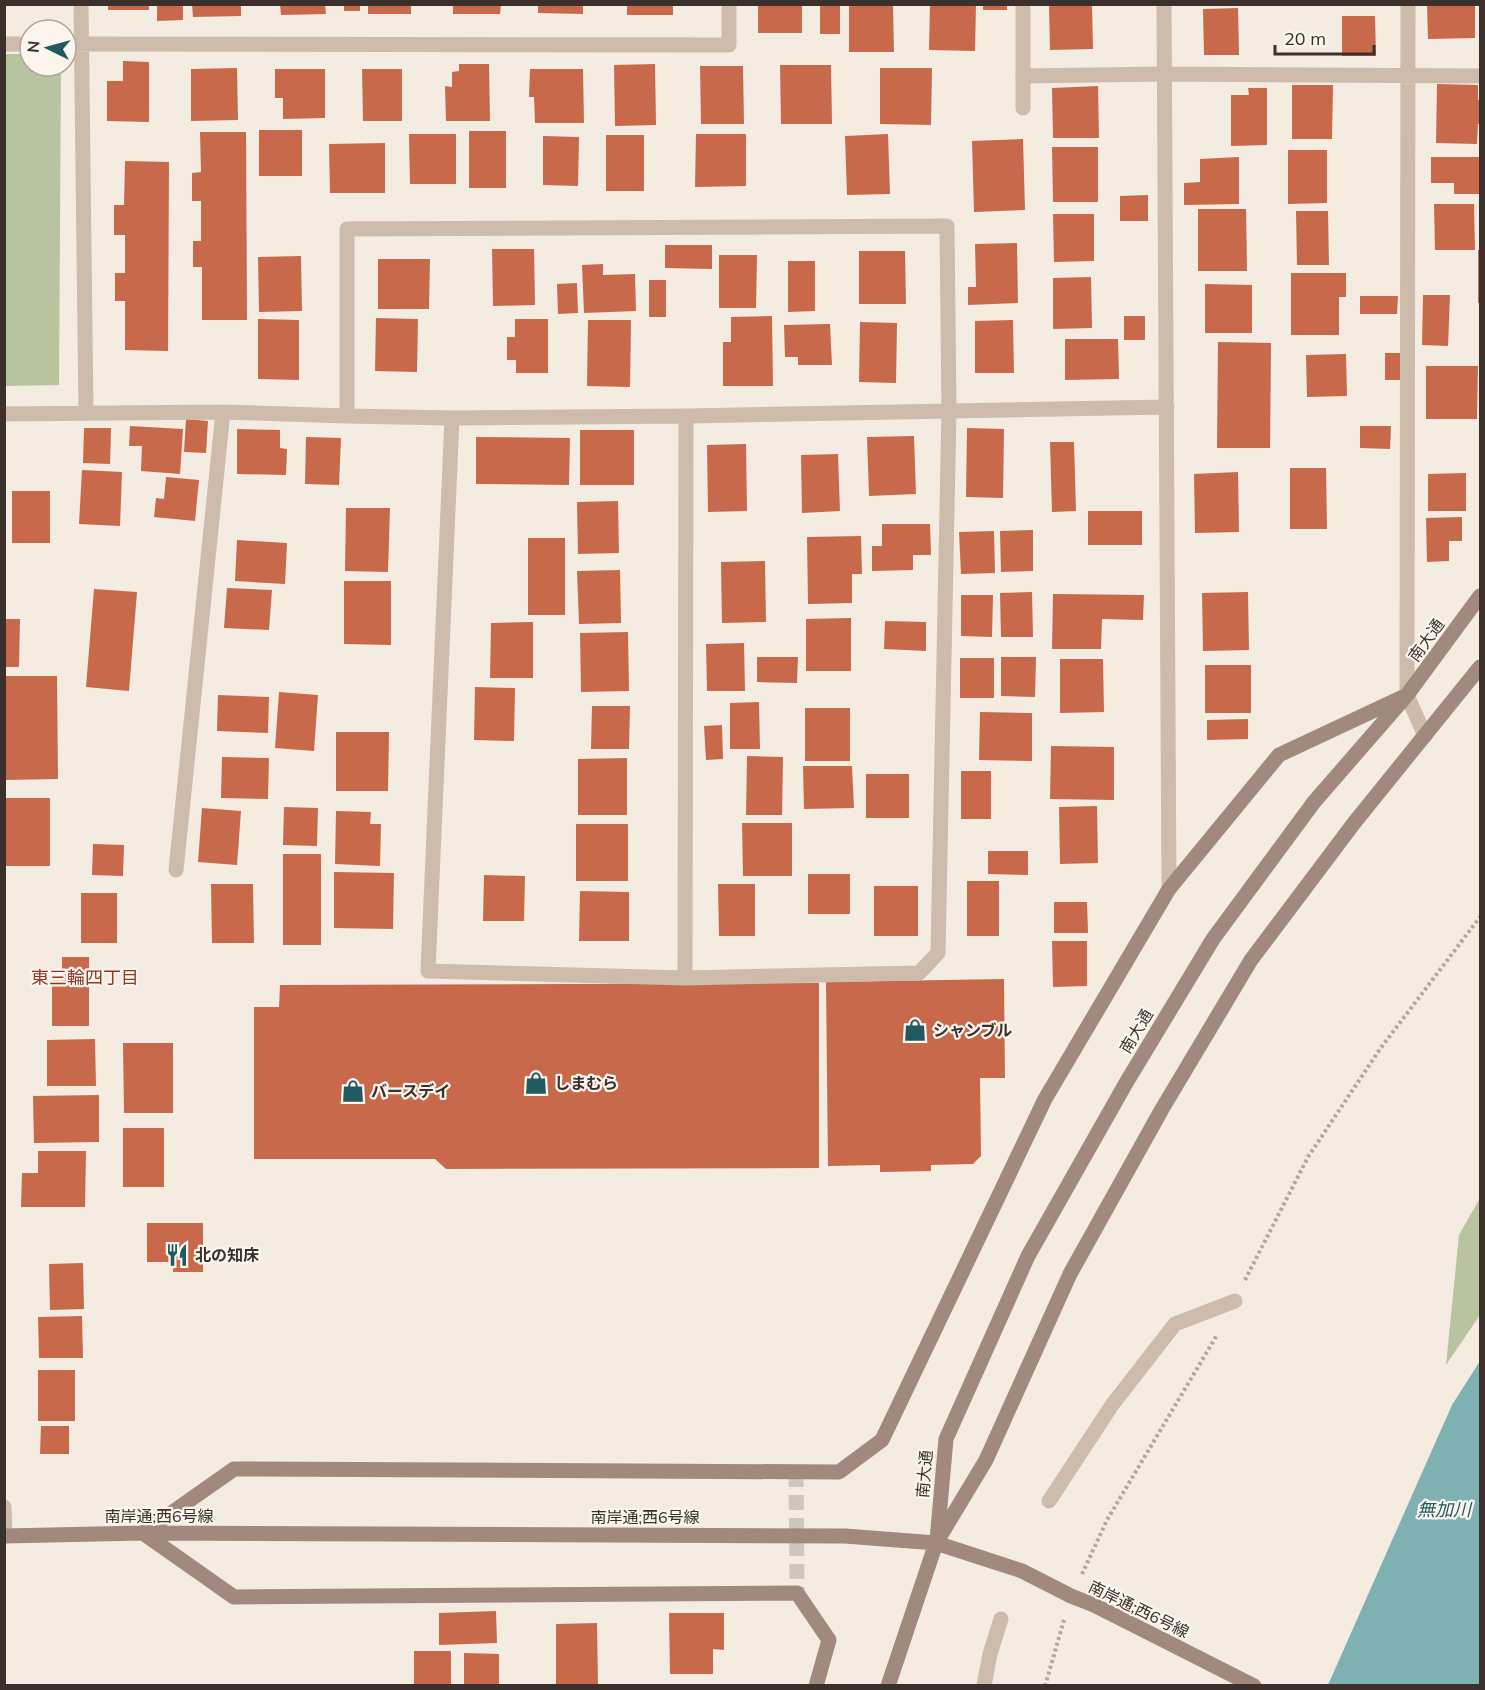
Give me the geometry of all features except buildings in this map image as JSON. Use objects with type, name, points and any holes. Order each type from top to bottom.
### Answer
[{"type":"street","points":[[81,4],[86,413]]},
{"type":"street","points":[[78,44],[729,45],[729,4]]},
{"type":"street","points":[[1023,4],[1023,108]]},
{"type":"street","points":[[1164,4],[1169,889]]},
{"type":"street","points":[[1408,4],[1407,695],[1425,736]]},
{"type":"street","points":[[1023,76],[1165,74],[1480,76]]},
{"type":"street","points":[[347,417],[347,229],[947,226],[950,411],[938,953],[919,973],[685,978],[428,970],[452,418]]},
{"type":"street","points":[[4,414],[222,412],[452,418],[686,416],[1167,406]]},
{"type":"street","points":[[176,870],[222,412]]},
{"type":"street","points":[[685,978],[686,416]]},
{"type":"street","name":"南大通","points":[[936,1543],[945,1439],[1028,1256],[1126,1083],[1213,939],[1314,802],[1407,695],[1480,596]]},
{"type":"street","name":"南大通","points":[[888,1686],[936,1543],[986,1460],[1070,1274],[1162,1109],[1245,970],[1354,823],[1480,667]]},
{"type":"street","points":[[816,1686],[829,1640],[796,1593],[234,1598],[143,1533],[234,1469],[839,1472],[882,1440],[1045,1099],[1169,889],[1279,755],[1407,695]]},
{"type":"street","points":[[1049,1502],[1112,1405],[1175,1324],[1235,1300]]},
{"type":"street","points":[[4,1507],[5,1536]]},
{"type":"street","name":"南岸通;西6号線","points":[[5,1536],[143,1533],[845,1536],[936,1543],[1022,1571],[1254,1686]]},
{"type":"street","points":[[984,1686],[990,1654],[1001,1619]]},
{"type":"path","points":[[1045,1686],[1071,1596],[1107,1520],[1217,1336],[1308,1157],[1380,1049],[1480,917]]},
{"type":"green space","points":[[5,54],[18,54],[18,78],[61,78],[59,385],[5,386]]},
{"type":"green space","points":[[1480,1198],[1480,1315],[1446,1365],[1459,1235]]},
{"type":"water","name":"無加川","points":[[1480,1361],[1480,1685],[1328,1685],[1452,1405]]},
{"type":"tunnel","points":[[796,1472],[797,1593]]},
{"type":"place","name":"シャンブル","points":[[915,1030]]},
{"type":"place","name":"しまむら","points":[[536,1083]]},
{"type":"place","name":"バースデイ","points":[[353,1091]]},
{"type":"place","name":"北の知床","points":[[177,1255]]},
{"type":"district","name":"東三輪四丁目","points":[[85,978]]}]
